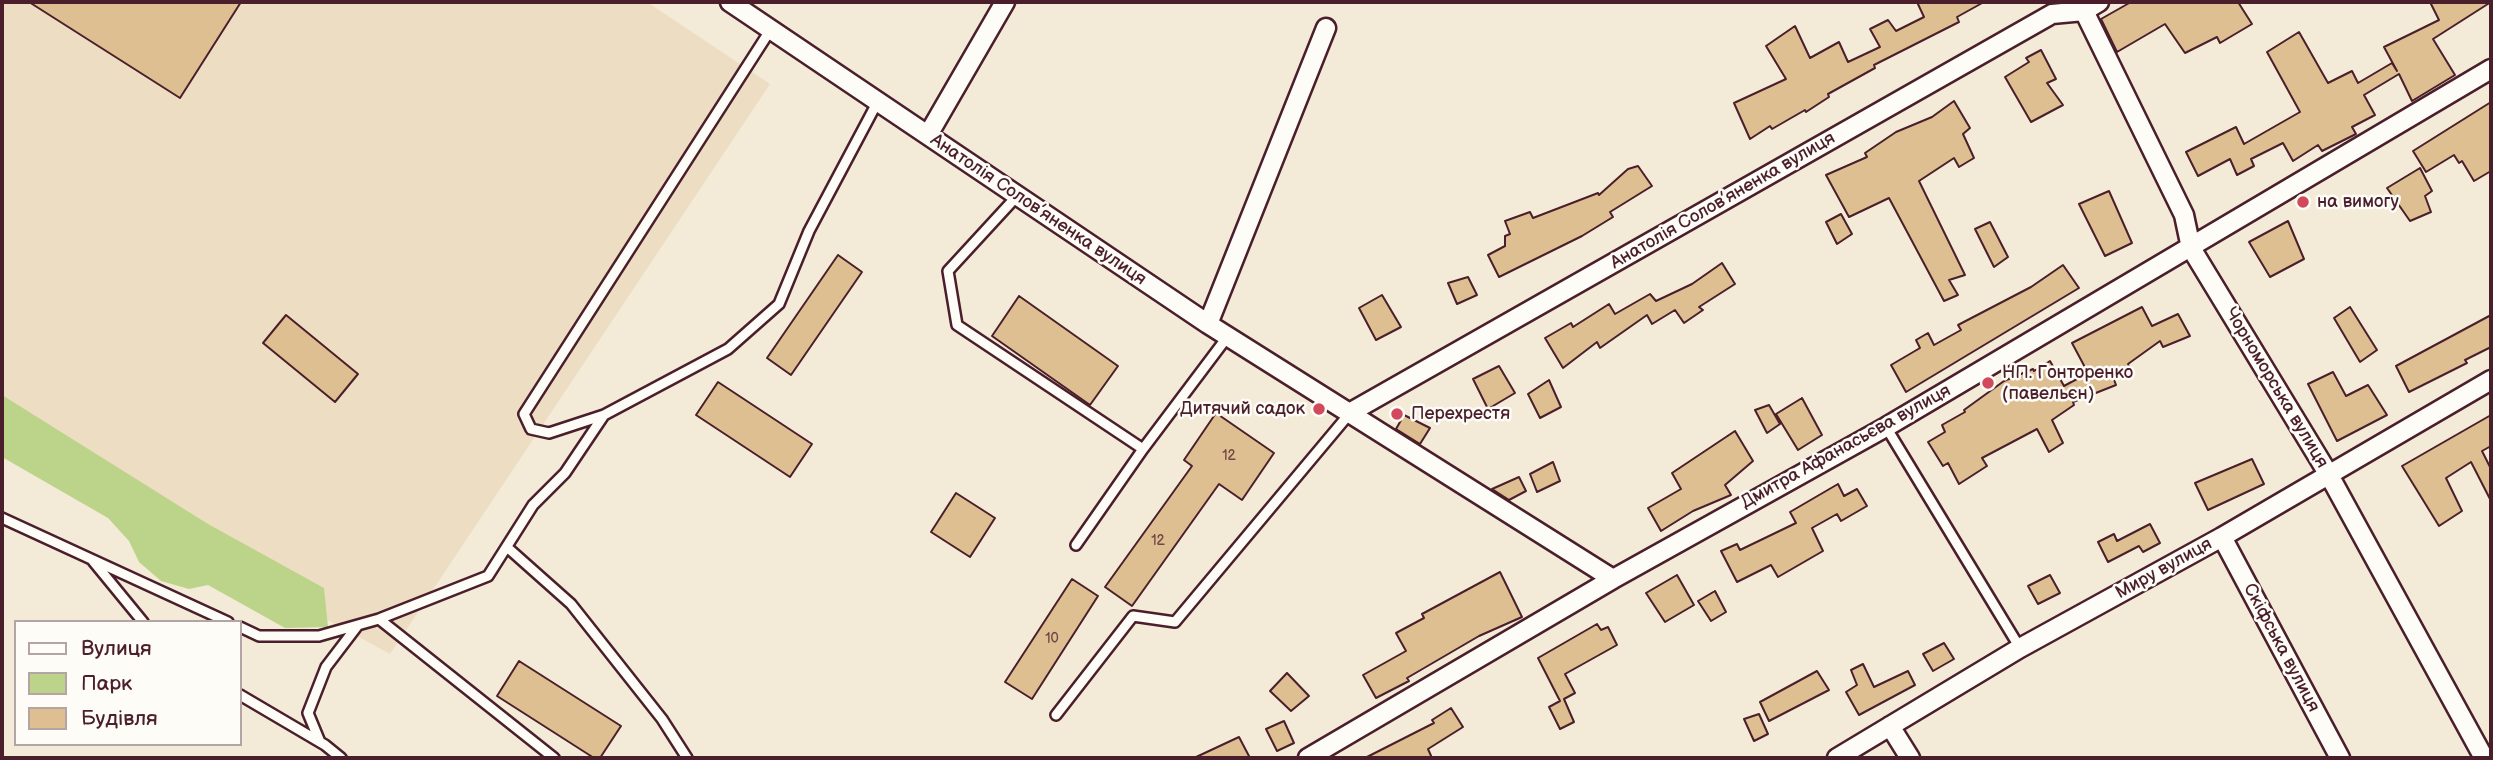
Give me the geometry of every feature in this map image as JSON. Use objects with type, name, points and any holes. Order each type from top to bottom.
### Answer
[{"type":"street","name":"Анатолія Солов’яненка вулиця","points":[[730,2],[1208,324],[1613,579]]},
{"type":"street","points":[[928,135],[1005,2]]},
{"type":"street","name":"Анатолія Солов’яненка вулиця","points":[[1351,412],[2052,14],[2091,6]]},
{"type":"street","name":"Чорноморська вулиця","points":[[2091,6],[2184,215],[2191,248],[2329,475],[2481,753]]},
{"type":"street","points":[[1208,324],[1326,28]]},
{"type":"street","name":"Дмитра Афанасьєва вулиця","points":[[1308,758],[1613,579],[1886,427],[2491,69]]},
{"type":"street","name":"Миру вулиця","points":[[1837,758],[2020,648],[2222,537],[2491,380]]},
{"type":"street","name":"Скіфська вулиця","points":[[2222,537],[2340,758]]},
{"type":"street","points":[[1890,726],[1910,758]]},
{"type":"lane","points":[[771,29],[524,414],[531,429],[549,433],[604,415],[728,349],[779,304],[809,232],[878,101]]},
{"type":"lane","points":[[1017,196],[948,271],[957,326],[1143,449]]},
{"type":"lane","points":[[1076,545],[1143,449],[1228,336]]},
{"type":"lane","points":[[1056,715],[1133,616],[1175,622],[1351,412]]},
{"type":"lane","points":[[242,628],[259,636],[318,636],[379,619],[488,576],[533,505],[565,473],[604,415]]},
{"type":"lane","points":[[1886,427],[2020,648]]},
{"type":"lane","points":[[2,518],[224,620]]},
{"type":"lane","points":[[508,548],[572,604],[662,719],[687,758]]},
{"type":"lane","points":[[92,560],[141,620]]},
{"type":"lane","points":[[379,619],[554,758]]},
{"type":"lane","points":[[320,742],[307,713],[326,667],[358,625]]},
{"type":"lane","points":[[242,696],[320,742],[341,758]]},
{"type":"shaded area","points":[[2,2],[647,2],[770,84],[390,654],[2,442]]},
{"type":"green space","points":[[2,395],[208,524],[324,588],[328,627],[285,628],[208,585],[189,589],[161,581],[139,562],[129,541],[108,518],[2,457]]},
{"type":"building","points":[[29,2],[241,2],[180,98]]},
{"type":"building","points":[[1917,2],[1984,2],[1957,17],[1959,22],[1874,65],[1875,68],[1828,94],[1829,97],[1806,112],[1805,110],[1772,129],[1770,126],[1750,139],[1734,103],[1786,79],[1766,46],[1795,26],[1810,58],[1839,42],[1848,62],[1880,47],[1870,29],[1888,20],[1896,31],[1924,17]]},
{"type":"building","points":[[2131,2],[2238,2],[2252,24],[2220,43],[2217,37],[2185,53],[2165,24],[2117,52],[2101,19]]},
{"type":"building","points":[[2430,2],[2491,2],[2433,39],[2455,75],[2412,101],[2399,74],[2364,95],[2375,115],[2352,127],[2356,134],[2322,151],[2318,145],[2293,161],[2283,143],[2251,159],[2254,166],[2237,175],[2230,159],[2198,176],[2186,152],[2236,127],[2244,144],[2300,112],[2267,52],[2299,32],[2328,83],[2352,71],[2358,83],[2392,63],[2397,71],[2384,47],[2439,20]]},
{"type":"building","points":[[2041,50],[2056,79],[2047,83],[2063,105],[2031,122],[2005,77],[2029,62],[2026,58]]},
{"type":"building","points":[[1954,101],[1970,128],[1963,134],[1974,158],[1959,167],[1954,158],[1919,181],[1965,275],[1949,280],[1958,295],[1944,301],[1889,198],[1849,217],[1826,175],[1867,157],[1865,153],[1896,132],[1932,117]]},
{"type":"building","points":[[2491,102],[2491,171],[2474,181],[2462,161],[2459,163],[2454,155],[2426,172],[2413,151]]},
{"type":"building","points":[[1638,166],[1652,186],[1610,212],[1613,217],[1582,236],[1499,277],[1488,255],[1505,246],[1505,236],[1510,234],[1505,221],[1530,212],[1533,218],[1598,193],[1599,195],[1628,169]]},
{"type":"building","points":[[2420,168],[2432,191],[2425,196],[2431,212],[2410,221],[2387,188]]},
{"type":"building","points":[[2109,191],[2132,243],[2105,256],[2079,204]]},
{"type":"building","points":[[1841,214],[1852,234],[1837,244],[1826,222]]},
{"type":"building","points":[[2288,221],[2304,259],[2270,277],[2249,242]]},
{"type":"building","points":[[1990,222],[2008,257],[1994,267],[1975,229]]},
{"type":"building","points":[[838,255],[862,272],[791,375],[767,358]]},
{"type":"building","points":[[1722,263],[1735,284],[1699,307],[1703,310],[1684,323],[1675,310],[1652,324],[1647,315],[1600,348],[1597,342],[1563,368],[1545,338],[1571,323],[1573,327],[1609,304],[1615,314],[1650,294],[1656,301],[1692,284]]},
{"type":"building","points":[[2063,265],[2079,288],[1906,392],[1891,365],[1920,348],[1916,340],[1928,333],[1934,345],[1961,330],[1958,325],[2031,287]]},
{"type":"building","points":[[1468,277],[1477,295],[1457,304],[1448,283]]},
{"type":"building","points":[[1382,295],[1401,327],[1376,340],[1359,308]]},
{"type":"building","points":[[1019,296],[1118,366],[1090,405],[992,336]]},
{"type":"building","points":[[2142,307],[2152,326],[2178,314],[2190,336],[2163,347],[2160,341],[2128,364],[2130,369],[2113,377],[2116,385],[2073,402],[2074,405],[2052,420],[2063,443],[2049,452],[2037,429],[1982,458],[1987,466],[1959,484],[1948,463],[1943,466],[1928,442],[1945,432],[1942,425],[1965,412],[1964,410],[2004,381],[2033,369],[2034,371],[2050,361],[2064,386],[2088,373],[2072,343]]},
{"type":"building","points":[[2350,307],[2377,350],[2360,362],[2334,318]]},
{"type":"building","points":[[286,315],[358,374],[335,402],[263,343]]},
{"type":"building","points":[[2491,315],[2491,347],[2465,360],[2467,363],[2409,392],[2396,366]]},
{"type":"building","points":[[1499,366],[1515,393],[1488,409],[1473,379]]},
{"type":"building","points":[[2333,372],[2346,396],[2368,385],[2387,415],[2337,441],[2308,384]]},
{"type":"building","points":[[1549,380],[1561,407],[1540,418],[1528,394]]},
{"type":"building","points":[[718,382],[812,444],[790,477],[696,415]]},
{"type":"building","points":[[1802,398],[1822,435],[1798,450],[1776,414]]},
{"type":"building","points":[[1769,405],[1780,424],[1767,433],[1755,410]]},
{"type":"building","points":[[1216,413],[1274,453],[1242,500],[1219,484],[1132,606],[1105,587],[1192,466],[1184,460]]},
{"type":"building","points":[[1404,415],[1430,428],[1420,444],[1396,429]]},
{"type":"building","points":[[2491,415],[2491,446],[2482,451],[2491,469],[2491,501],[2471,462],[2446,478],[2462,511],[2439,526],[2402,466]]},
{"type":"building","points":[[1735,431],[1753,461],[1725,485],[1731,495],[1693,511],[1661,531],[1648,508],[1681,489],[1672,473]]},
{"type":"building","points":[[2252,459],[2264,484],[2208,510],[2195,483]]},
{"type":"building","points":[[1553,462],[1560,481],[1537,492],[1530,474]]},
{"type":"building","points":[[1519,477],[1526,491],[1509,500],[1492,489]]},
{"type":"building","points":[[1838,484],[1844,496],[1857,489],[1867,506],[1841,521],[1837,514],[1812,528],[1823,551],[1778,577],[1771,565],[1737,582],[1721,551],[1737,544],[1740,550],[1796,523],[1790,512]]},
{"type":"building","points":[[956,493],[995,518],[970,557],[931,532]]},
{"type":"building","points":[[2150,524],[2160,543],[2143,552],[2139,546],[2108,562],[2098,542],[2114,534],[2117,541]]},
{"type":"building","points":[[1500,572],[1522,617],[1479,636],[1407,678],[1409,681],[1376,698],[1363,675],[1406,651],[1396,633],[1424,618],[1422,614]]},
{"type":"building","points":[[1677,575],[1694,605],[1665,622],[1646,593]]},
{"type":"building","points":[[2050,575],[2060,593],[2038,604],[2028,586]]},
{"type":"building","points":[[1072,579],[1098,596],[1032,699],[1005,682]]},
{"type":"building","points":[[1715,591],[1726,612],[1711,621],[1698,601]]},
{"type":"building","points":[[1597,624],[1601,630],[1608,627],[1617,645],[1565,674],[1575,693],[1564,699],[1574,722],[1560,729],[1549,707],[1560,701],[1538,658]]},
{"type":"building","points":[[1944,643],[1954,659],[1933,671],[1923,654]]},
{"type":"building","points":[[519,661],[621,726],[600,758],[594,758],[497,696]]},
{"type":"building","points":[[1863,664],[1874,687],[1908,671],[1915,685],[1859,715],[1846,692],[1857,685],[1851,670]]},
{"type":"building","points":[[1817,671],[1829,690],[1769,721],[1760,702]]},
{"type":"building","points":[[1287,673],[1309,696],[1291,711],[1270,691]]},
{"type":"building","points":[[1451,708],[1463,727],[1428,749],[1432,758],[1365,758],[1434,723],[1432,720]]},
{"type":"building","points":[[1759,714],[1768,734],[1754,741],[1744,719]]},
{"type":"building","points":[[1284,721],[1294,743],[1277,751],[1266,729]]},
{"type":"building","points":[[1239,737],[1250,758],[1194,758]]},
{"type":"place","name":"на вимогу","points":[[2303,202]]},
{"type":"place","name":"НП. Гонторенко (павельєн)","points":[[1988,383]]},
{"type":"place","name":"Дитячий садок","points":[[1319,409]]},
{"type":"place","name":"Перехрестя","points":[[1397,414]]}]
